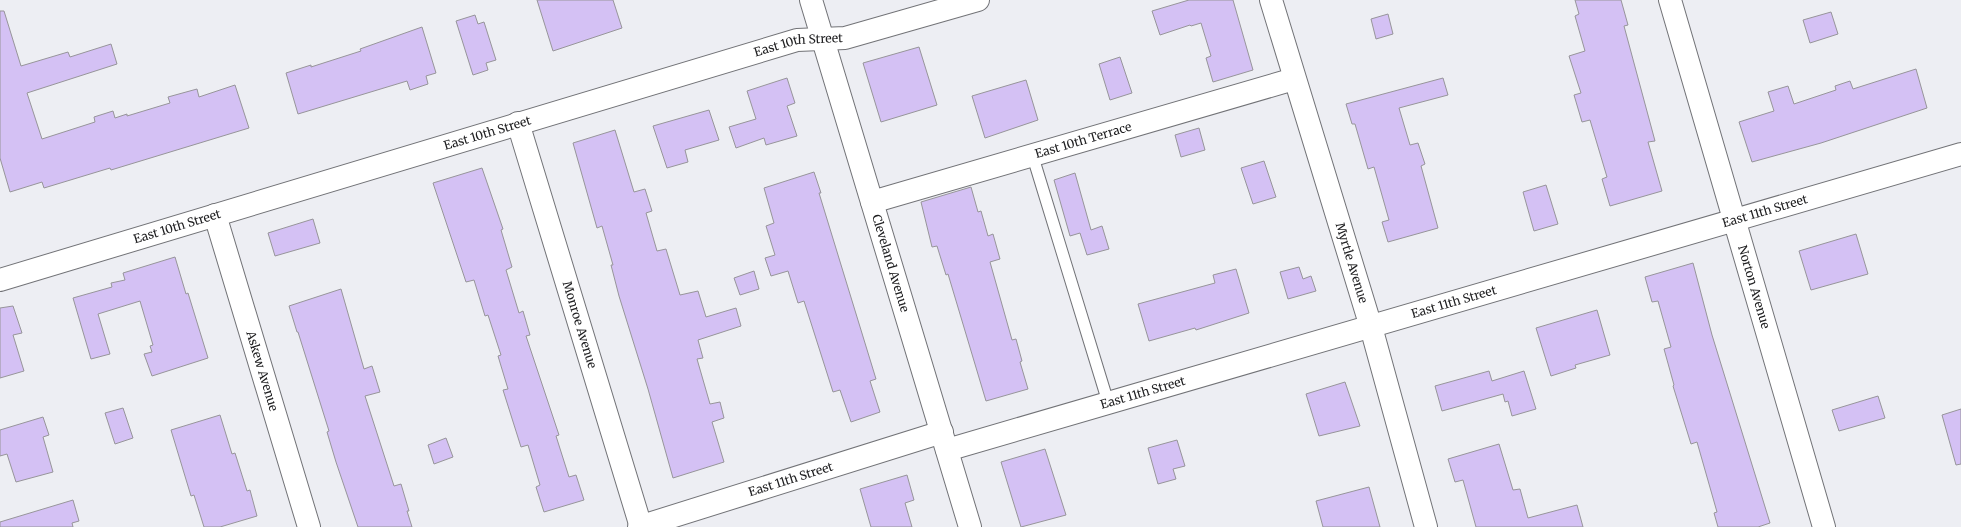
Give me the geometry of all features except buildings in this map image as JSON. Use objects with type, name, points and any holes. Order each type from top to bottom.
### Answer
[{"type":"street","name":"Cleveland Avenue","points":[[811,0],[970,527]]},
{"type":"street","name":"East 10th Street","points":[[2,274],[215,215],[797,40],[845,38],[978,0]]},
{"type":"street","name":"Myrtle Avenue","points":[[1270,0],[1370,326],[1426,527]]},
{"type":"street","name":"Norton Avenue","points":[[1670,0],[1824,527]]},
{"type":"street","name":"East 10th Terrace","points":[[872,202],[1032,154],[1294,79]]},
{"type":"street","name":"Monroe Avenue","points":[[518,123],[640,527]]},
{"type":"street","name":"East 11th Street","points":[[640,527],[945,441],[1108,402],[1734,222],[1961,154]]},
{"type":"street","name":"Askew Avenue","points":[[215,215],[309,527]]},
{"type":"lane","points":[[1032,154],[1108,402]]}]
